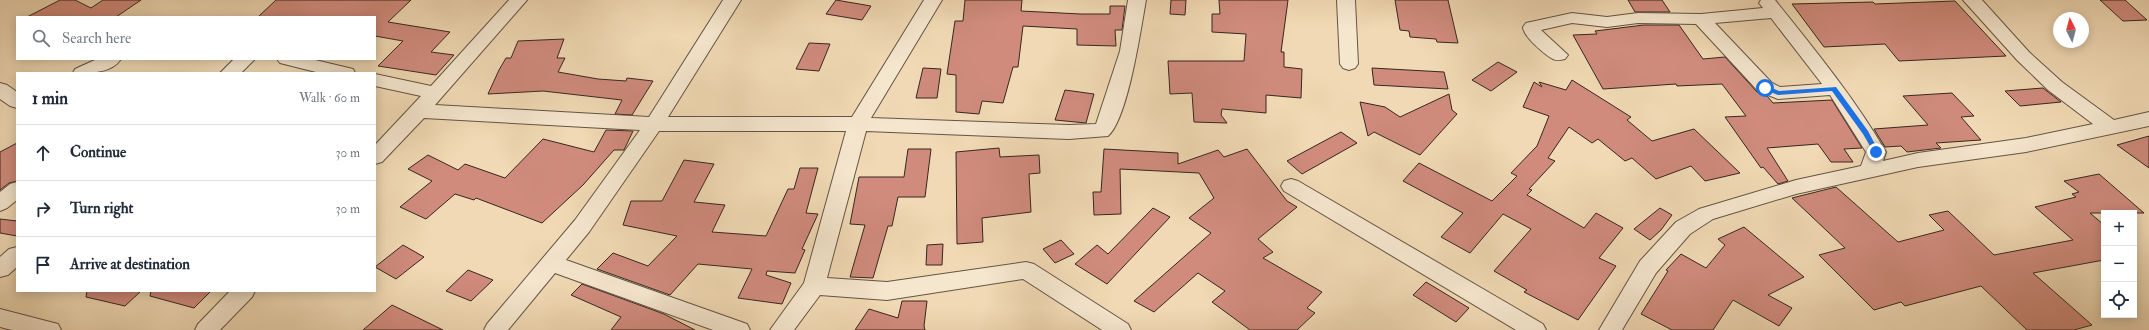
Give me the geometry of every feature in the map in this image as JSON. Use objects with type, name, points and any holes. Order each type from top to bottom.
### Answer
[{"type":"street","points":[[376,156],[435,94],[518,0]]},
{"type":"street","points":[[495,330],[582,226],[654,124],[732,0]]},
{"type":"street","points":[[781,330],[814,286],[858,124],[933,0]]},
{"type":"street","points":[[419,111],[654,124],[858,124],[1069,132],[1101,131],[1106,126],[1129,51],[1137,0]]},
{"type":"street","points":[[1346,0],[1349,64]]},
{"type":"street","points":[[1972,0],[2023,56],[2056,86],[2110,127]]},
{"type":"street","points":[[1559,55],[1532,32],[1532,27],[1572,18],[1607,22],[1638,18],[1701,19],[1771,6],[1834,88],[1866,133],[1876,152],[1869,170]]},
{"type":"street","points":[[1701,19],[1765,88],[1778,93],[1834,88]]},
{"type":"street","points":[[84,72],[110,60]]},
{"type":"street","points":[[230,72],[245,60]]},
{"type":"street","points":[[290,60],[342,72]]},
{"type":"street","points":[[376,80],[435,94]]},
{"type":"street","points":[[0,89],[16,101]]},
{"type":"street","points":[[1610,330],[1648,267],[1683,228],[1706,214],[1730,205],[1869,170],[1918,160],[2026,146],[2149,119]]},
{"type":"street","points":[[1291,186],[1535,330]]},
{"type":"street","points":[[0,203],[16,190]]},
{"type":"street","points":[[0,269],[16,256]]},
{"type":"street","points":[[552,263],[739,330]]},
{"type":"street","points":[[814,286],[887,292],[1026,270],[1120,330]]},
{"type":"street","points":[[206,330],[243,292]]},
{"type":"street","points":[[0,318],[50,330]]},
{"type":"building","points":[[60,0],[75,0],[91,8],[103,0],[141,0],[117,16],[29,16]]},
{"type":"building","points":[[276,0],[411,0],[388,22],[450,32],[431,52],[454,55],[436,75],[378,66],[403,41],[376,36],[376,16],[259,16]]},
{"type":"building","points":[[836,0],[871,6],[862,20],[826,14]]},
{"type":"building","points":[[965,0],[1022,0],[1021,11],[1081,14],[1110,14],[1110,6],[1125,6],[1122,30],[1115,30],[1116,46],[1077,45],[1077,29],[1023,26],[1018,67],[1013,67],[1003,103],[982,101],[979,114],[956,112],[956,75],[947,74],[955,21],[963,21]]},
{"type":"building","points":[[1171,0],[1186,0],[1185,15],[1170,14]]},
{"type":"building","points":[[1219,0],[1288,0],[1281,52],[1284,52],[1284,67],[1302,69],[1301,98],[1266,95],[1266,113],[1222,109],[1221,115],[1227,123],[1194,122],[1192,93],[1170,94],[1168,61],[1244,61],[1246,34],[1212,32],[1212,14],[1220,14]]},
{"type":"building","points":[[1395,0],[1448,0],[1458,43],[1437,42],[1436,39],[1410,37],[1409,31],[1400,30]]},
{"type":"building","points":[[1628,0],[1662,0],[1670,12],[1635,12]]},
{"type":"building","points":[[2100,0],[2125,0],[2147,20],[2123,21]]},
{"type":"building","points":[[1955,1],[2006,56],[1899,61],[1885,44],[1824,47],[1792,4],[1873,2],[1875,4]]},
{"type":"building","points":[[1644,25],[1679,25],[1703,59],[1725,57],[1757,92],[1767,96],[1773,103],[1832,100],[1862,148],[1844,149],[1853,162],[1831,162],[1818,144],[1767,148],[1788,181],[1778,184],[1763,167],[1761,168],[1725,117],[1746,116],[1722,84],[1677,86],[1676,84],[1603,89],[1573,35],[1597,34],[1595,31]]},
{"type":"building","points":[[564,39],[557,58],[565,58],[558,72],[598,79],[626,81],[627,78],[653,81],[632,115],[615,114],[622,100],[543,91],[488,94],[506,58],[511,58],[518,41]]},
{"type":"building","points":[[809,43],[830,44],[819,71],[796,69]]},
{"type":"building","points":[[1498,62],[1517,72],[1491,91],[1472,80]]},
{"type":"building","points":[[923,68],[941,69],[937,98],[916,98]]},
{"type":"building","points":[[1372,68],[1444,72],[1448,89],[1374,85]]},
{"type":"building","points":[[1572,80],[1631,117],[1627,120],[1652,141],[1694,129],[1740,173],[1705,181],[1691,166],[1656,179],[1632,158],[1625,161],[1598,139],[1592,143],[1569,127],[1548,158],[1555,161],[1529,189],[1532,190],[1527,195],[1584,228],[1596,213],[1623,228],[1599,258],[1616,266],[1578,320],[1524,292],[1527,290],[1494,271],[1531,229],[1503,214],[1470,253],[1441,237],[1463,213],[1403,181],[1419,163],[1492,201],[1517,176],[1511,173],[1537,146],[1549,116],[1523,107],[1534,82],[1542,87],[1539,82],[1566,90]]},
{"type":"building","points":[[2043,88],[2061,102],[2020,106],[2005,91]]},
{"type":"building","points":[[1065,90],[1094,94],[1086,123],[1055,120]]},
{"type":"building","points":[[1952,93],[1974,116],[1961,117],[1981,140],[1936,143],[1941,148],[1907,152],[1901,146],[1885,147],[1874,129],[1928,125],[1903,96]]},
{"type":"building","points":[[1449,94],[1452,110],[1457,114],[1420,155],[1374,132],[1368,136],[1360,102],[1385,107],[1400,117]]},
{"type":"building","points":[[606,130],[633,131],[624,150],[614,150],[583,185],[542,223],[476,198],[474,200],[455,194],[426,219],[400,207],[432,181],[408,169],[428,155],[458,170],[465,164],[505,178],[543,139],[594,152]]},
{"type":"building","points":[[1341,132],[1357,143],[1302,174],[1287,161]]},
{"type":"building","points":[[2149,136],[2149,168],[2117,145]]},
{"type":"building","points":[[16,144],[16,181],[9,183],[0,190],[0,152]]},
{"type":"building","points":[[999,148],[1000,157],[1039,155],[1040,173],[1029,174],[1031,212],[982,218],[983,242],[957,244],[956,152]]},
{"type":"building","points":[[908,149],[931,149],[925,197],[898,197],[892,226],[888,226],[873,278],[850,277],[865,225],[850,224],[859,177],[904,177]]},
{"type":"building","points":[[1104,149],[1178,153],[1178,164],[1218,150],[1224,157],[1247,149],[1287,201],[1297,207],[1258,239],[1273,252],[1263,258],[1322,292],[1307,308],[1315,313],[1297,330],[1250,330],[1212,302],[1225,291],[1198,273],[1154,312],[1134,301],[1211,233],[1189,218],[1214,198],[1199,173],[1120,169],[1121,214],[1094,215],[1093,192],[1101,192]]},
{"type":"building","points":[[684,160],[714,164],[694,202],[725,205],[712,232],[766,236],[788,189],[794,189],[800,168],[818,168],[806,213],[818,214],[802,249],[805,250],[795,273],[767,271],[766,275],[791,283],[782,304],[738,298],[752,269],[698,264],[670,295],[597,269],[613,253],[648,266],[677,236],[623,225],[631,201],[662,201]]},
{"type":"building","points":[[2099,174],[2144,213],[2137,213],[2137,210],[2101,210],[2101,213],[2090,213],[2101,222],[2101,261],[2033,273],[2092,325],[2074,330],[2027,330],[1981,286],[1905,306],[1901,302],[1874,310],[1819,255],[1845,248],[1792,198],[1836,187],[1898,242],[1944,230],[1929,215],[1948,211],[1994,255],[2073,240],[2035,207],[2076,197],[2072,194],[2079,192],[2064,181]]},
{"type":"building","points":[[1153,208],[1170,217],[1107,284],[1075,264],[1097,245],[1108,254]]},
{"type":"building","points":[[1660,208],[1672,215],[1661,230],[1650,240],[1634,229]]},
{"type":"building","points":[[0,219],[16,221],[16,236],[0,233]]},
{"type":"building","points":[[1744,227],[1804,277],[1768,295],[1792,308],[1779,326],[1733,300],[1713,330],[1672,330],[1641,314],[1668,271],[1666,270],[1681,254],[1706,268],[1725,245],[1718,239]]},
{"type":"building","points":[[1061,240],[1074,254],[1055,263],[1043,249]]},
{"type":"building","points":[[943,244],[942,265],[926,265],[927,245]]},
{"type":"building","points":[[403,245],[424,257],[396,279],[376,266]]},
{"type":"building","points":[[468,270],[493,280],[471,301],[446,291]]},
{"type":"building","points":[[1426,282],[1469,308],[1456,322],[1413,295]]},
{"type":"building","points":[[582,284],[664,314],[695,330],[611,330],[621,317],[571,295]]},
{"type":"building","points":[[87,292],[140,292],[125,306],[86,297]]},
{"type":"building","points":[[151,292],[210,292],[194,308],[150,296]]},
{"type":"building","points":[[902,301],[927,301],[924,326],[925,330],[855,330],[869,309],[898,318]]},
{"type":"building","points":[[392,305],[443,330],[363,330]]},
{"type":"route","points":[[1765,88],[1778,93],[1834,88],[1866,133],[1876,152]]}]
